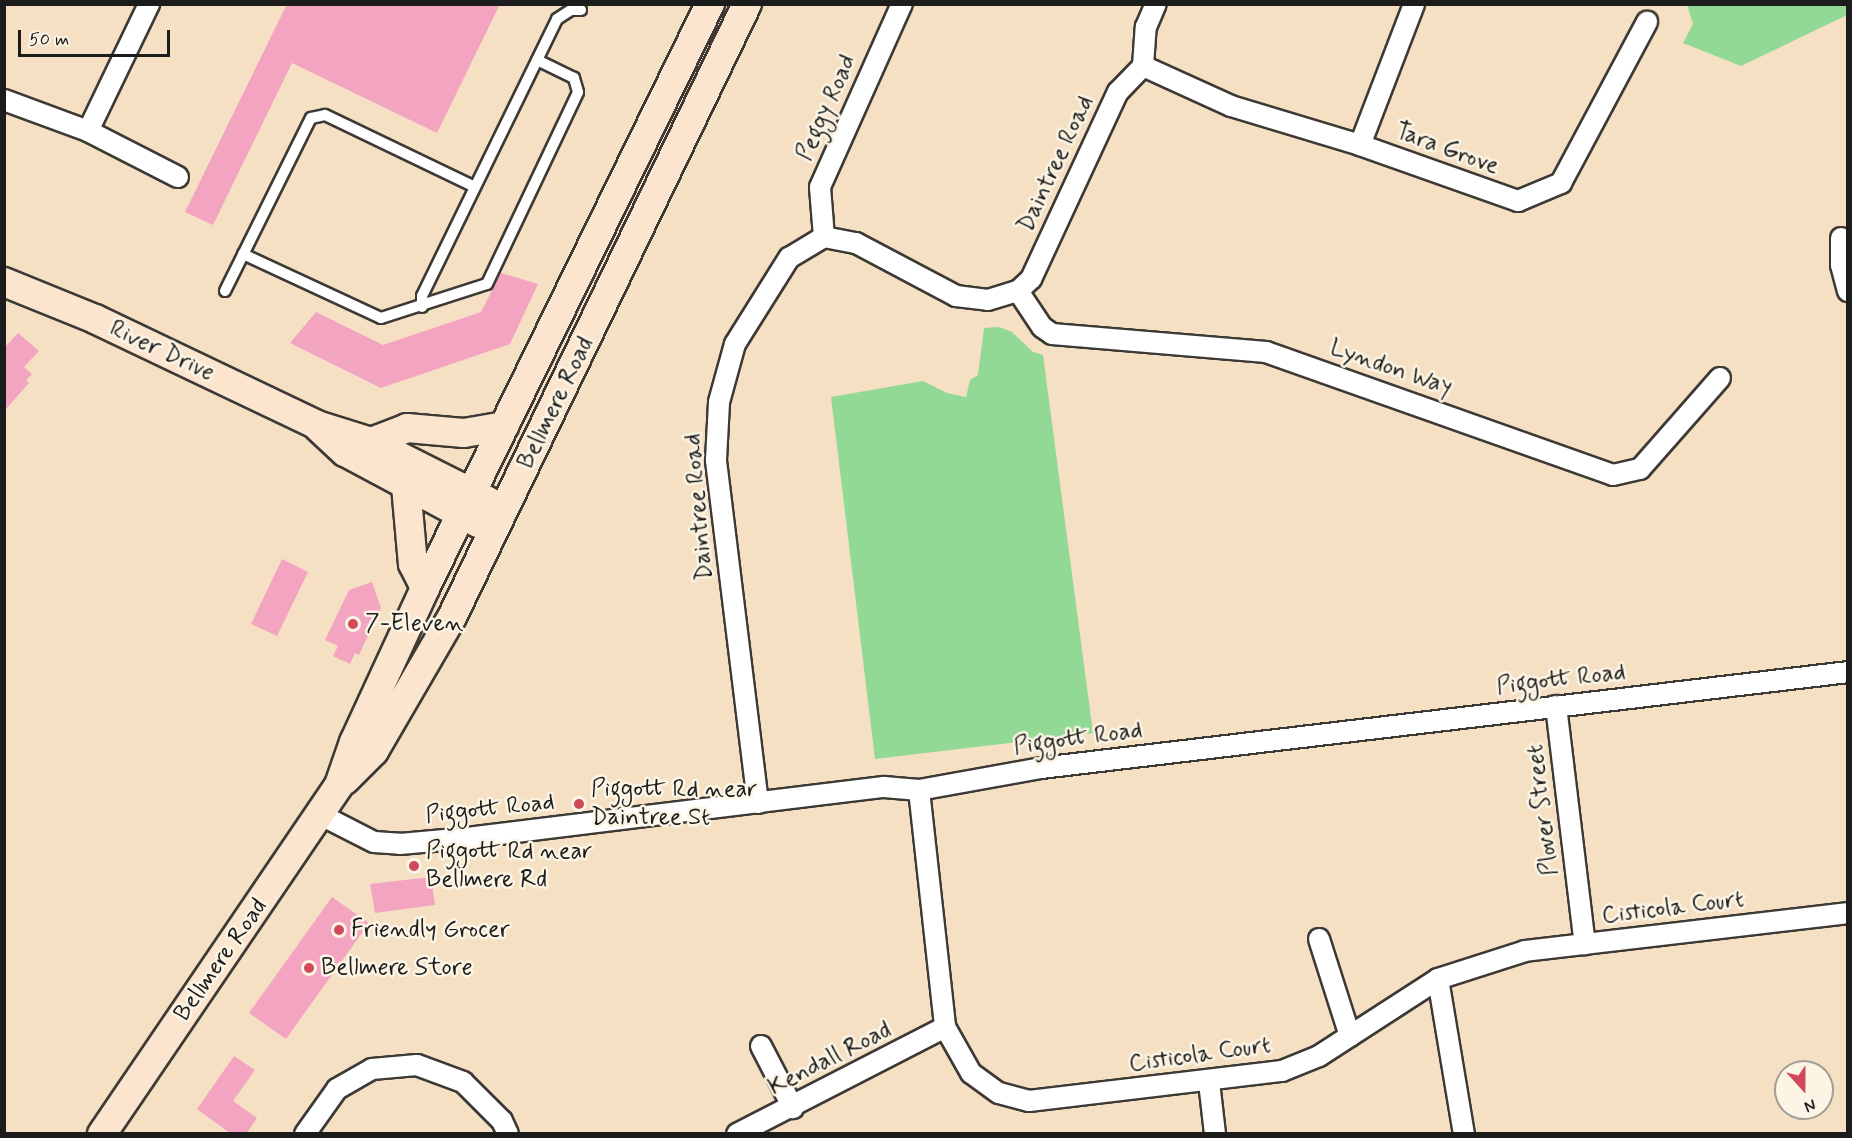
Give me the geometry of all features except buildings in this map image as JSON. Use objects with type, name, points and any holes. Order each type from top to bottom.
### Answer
[{"type":"main road","name":"Bellmere Road","points":[[102,1134],[321,815],[339,785],[354,742],[425,588],[710,4]]},
{"type":"main road","name":"Bellmere Road","points":[[339,785],[374,751],[452,617],[747,4]]},
{"type":"main road","name":"River Drive","points":[[4,282],[95,319],[316,425],[371,442],[466,503],[499,520]]},
{"type":"main road","name":"River Drive","points":[[316,425],[345,452],[406,486],[466,503]]},
{"type":"main road","points":[[371,442],[407,428],[464,433],[504,426]]},
{"type":"main road","points":[[406,486],[412,564],[425,588]]},
{"type":"street","points":[[88,131],[149,4]]},
{"type":"street","name":"Peggy Road","points":[[824,237],[820,187],[902,4]]},
{"type":"street","points":[[1143,66],[1146,27],[1156,4]]},
{"type":"street","points":[[1360,145],[1413,4]]},
{"type":"street","name":"Tara Grove","points":[[1143,66],[1231,106],[1360,145],[1518,201],[1561,183],[1647,22]]},
{"type":"street","name":"Daintree Road","points":[[1018,291],[1031,279],[1118,92],[1143,66]]},
{"type":"street","points":[[4,100],[88,131],[178,177]]},
{"type":"street","points":[[824,237],[856,243],[956,296],[988,300],[1018,291]]},
{"type":"street","name":"Daintree Road","points":[[758,803],[716,460],[719,402],[735,344],[766,291],[789,258],[824,237]]},
{"type":"street","points":[[1841,238],[1841,265],[1848,291]]},
{"type":"street","name":"Lyndon Way","points":[[1018,291],[1042,327],[1052,334],[1266,352],[1613,475],[1640,469],[1720,378]]},
{"type":"street","name":"Piggott Road","points":[[321,815],[374,842],[400,844],[884,787],[919,790],[1041,768],[1848,672]]},
{"type":"street","name":"Plover Street","points":[[1556,706],[1585,944]]},
{"type":"street","name":"Cisticola Court","points":[[919,790],[945,1027],[971,1073],[999,1093],[1029,1101],[1209,1082],[1282,1071],[1319,1056],[1438,979],[1525,951],[1848,913]]},
{"type":"street","points":[[1319,939],[1350,1036]]},
{"type":"street","points":[[1438,979],[1464,1134]]},
{"type":"street","name":"Kendall Road","points":[[737,1134],[793,1108],[945,1027]]},
{"type":"street","points":[[761,1046],[793,1108]]},
{"type":"street","points":[[305,1134],[337,1089],[372,1069],[417,1065],[463,1082],[502,1121],[508,1134]]},
{"type":"street","points":[[1209,1082],[1215,1134]]},
{"type":"lane","points":[[422,307],[422,296],[557,19],[571,10],[581,10]]},
{"type":"lane","points":[[243,254],[381,318],[422,307],[487,284],[579,87],[574,78],[537,60]]},
{"type":"lane","points":[[225,291],[306,123],[318,115],[325,115],[475,187]]},
{"type":"green space","points":[[1687,5],[1847,5],[1847,15],[1741,66],[1683,43],[1693,24]]},
{"type":"green space","points":[[999,327],[1012,332],[1033,352],[1043,355],[1093,733],[875,759],[831,397],[923,381],[947,393],[966,397],[970,380],[978,375],[984,328]]},
{"type":"place","name":"7-Eleven","points":[[353,624]]},
{"type":"place","name":"Piggott Rd near Daintree St","points":[[579,804]]},
{"type":"place","name":"Piggott Rd near Bellmere Rd","points":[[414,866]]},
{"type":"place","name":"Friendly Grocer","points":[[339,930]]},
{"type":"place","name":"Bellmere Store","points":[[309,968]]}]
